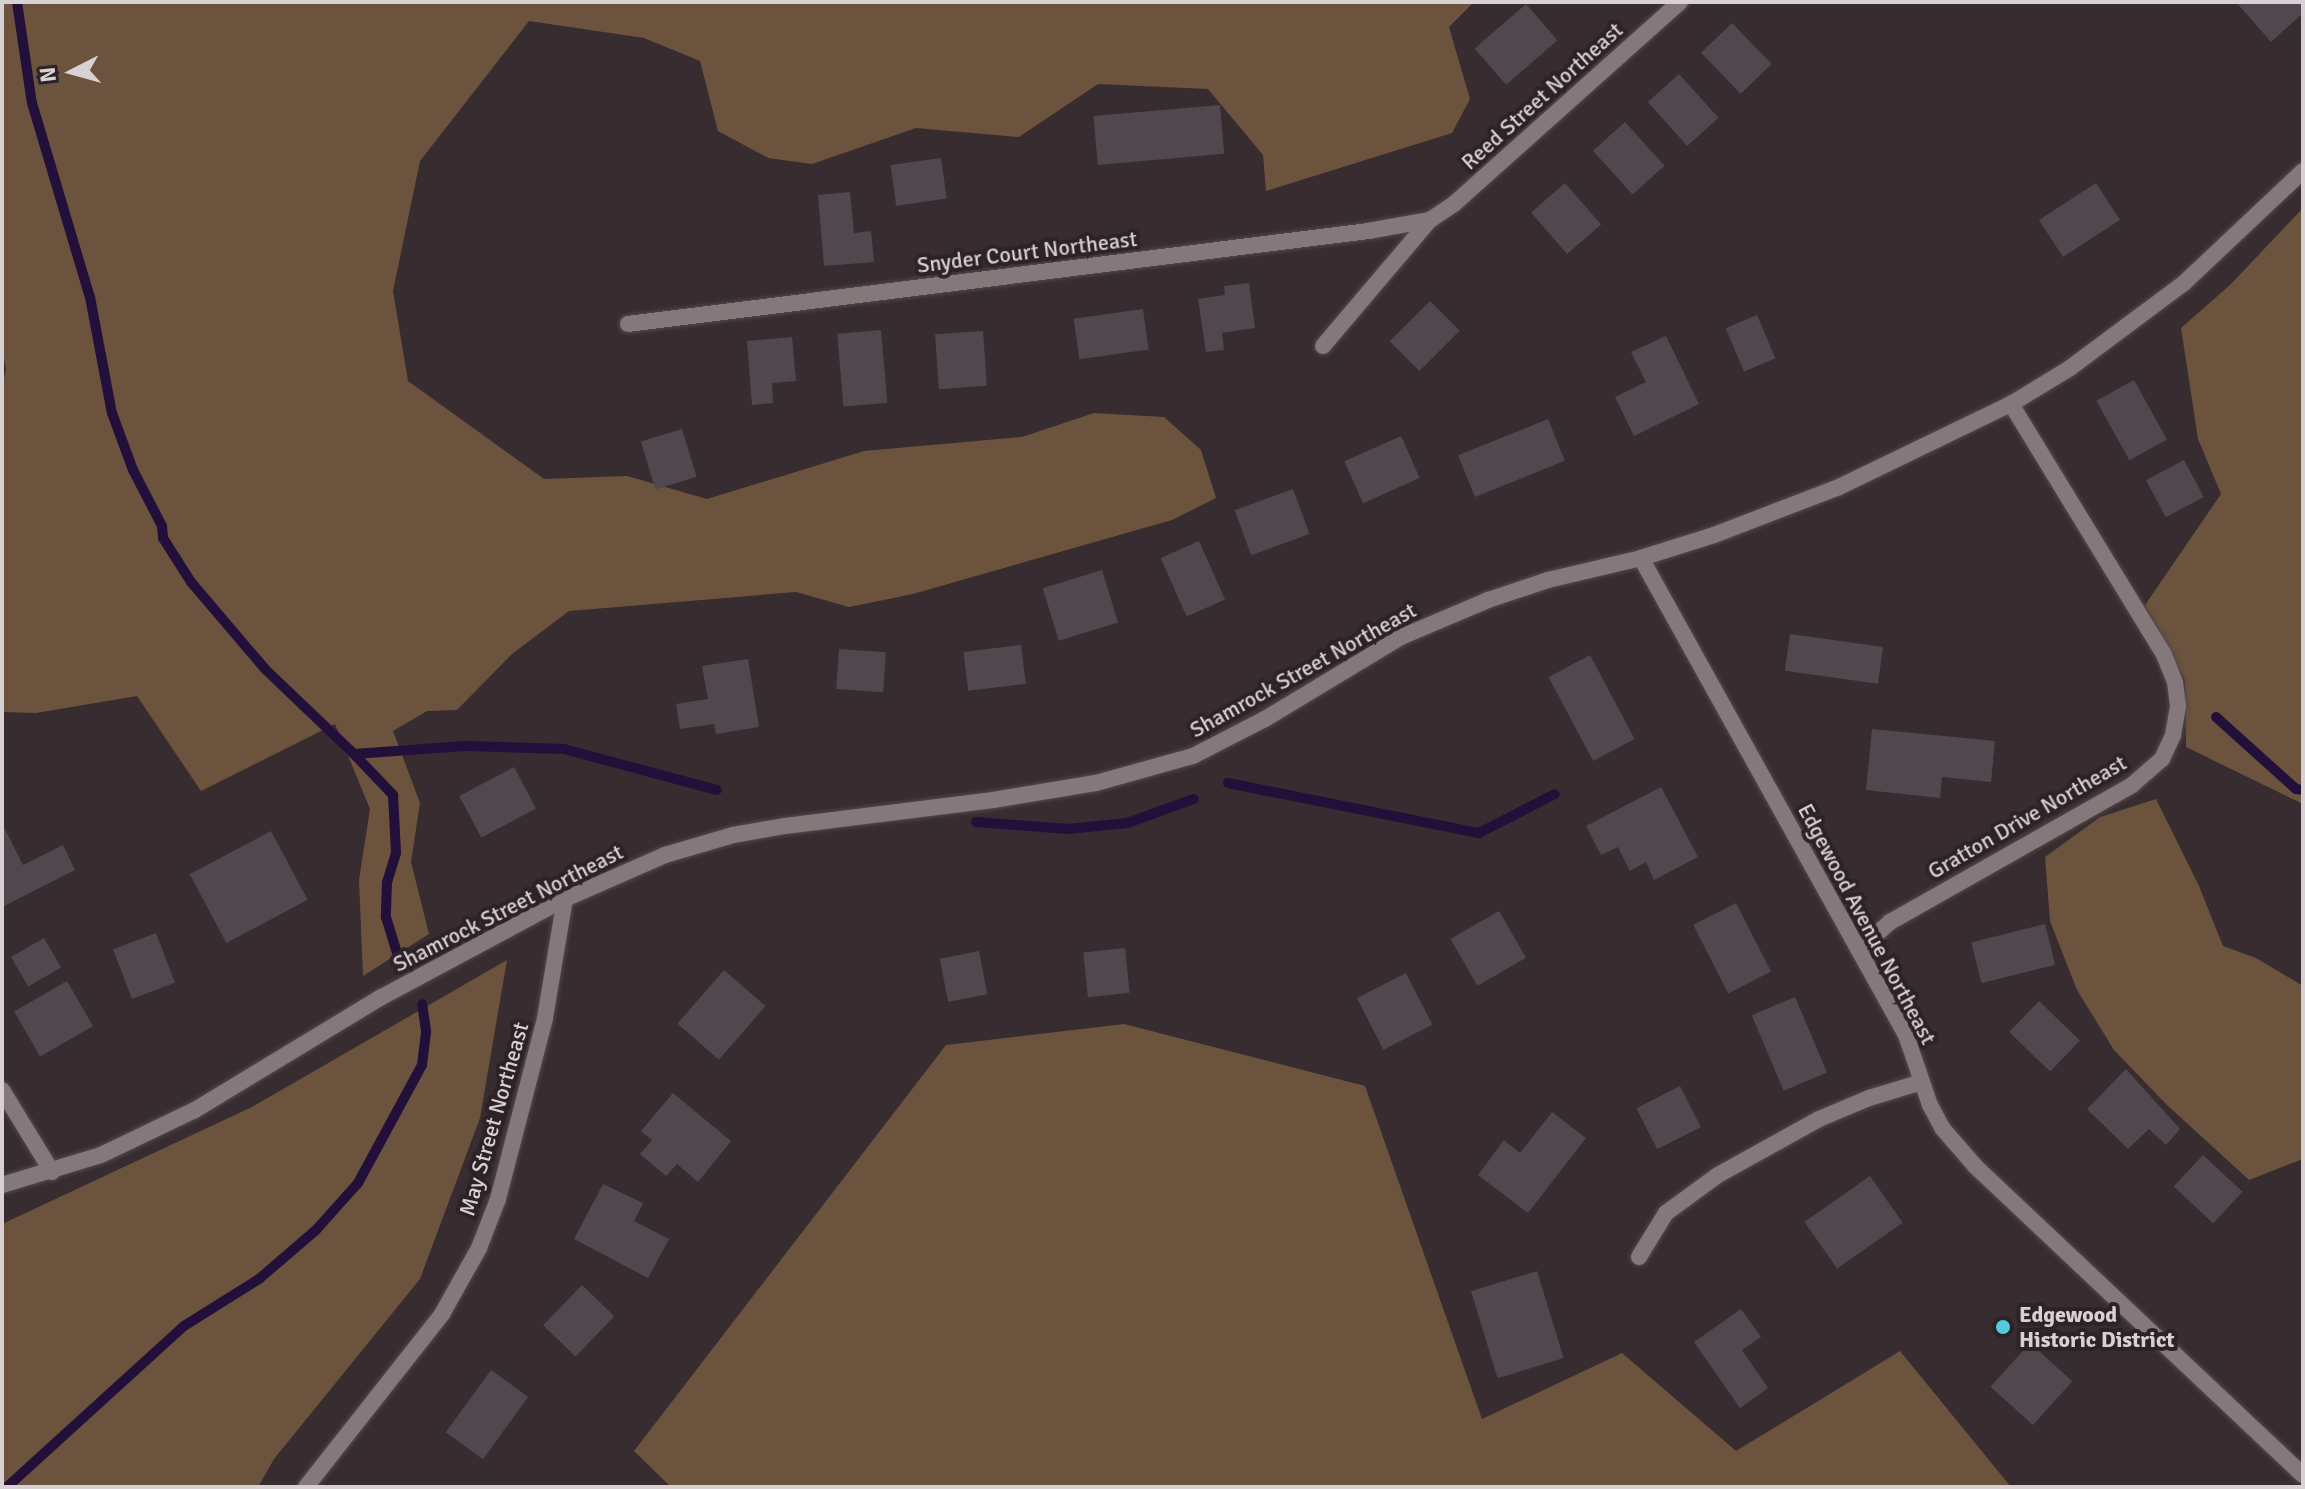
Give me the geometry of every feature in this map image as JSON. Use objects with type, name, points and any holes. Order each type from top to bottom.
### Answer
[{"type":"street","name":"Reed Street Northeast","points":[[1430,220],[1454,204],[1680,2]]},
{"type":"street","name":"Shamrock Street Northeast","points":[[2,1185],[101,1155],[195,1110],[380,998],[565,899],[665,855],[733,835],[1096,783],[1193,756],[1265,719],[1401,637],[1488,600],[1548,580],[1641,558],[1714,535],[1839,487],[2011,404],[2070,368],[2184,283],[2303,171]]},
{"type":"street","name":"Snyder Court Northeast","points":[[628,324],[1368,231],[1430,220]]},
{"type":"street","points":[[1323,346],[1430,220]]},
{"type":"street","name":"Gratton Drive Northeast","points":[[1859,950],[1890,922],[2132,785],[2162,759],[2173,735],[2178,706],[2175,682],[2163,653],[2011,404]]},
{"type":"street","name":"Edgewood Avenue Northeast","points":[[1641,558],[1906,1035],[1943,1129],[1976,1167],[2303,1475]]},
{"type":"street","name":"May Street Northeast","points":[[306,1487],[442,1314],[479,1248],[498,1199],[545,1018],[565,899]]},
{"type":"street","points":[[1639,1257],[1666,1213],[1718,1175],[1819,1119],[1869,1098],[1922,1082]]},
{"type":"street","points":[[2,1090],[52,1172]]},
{"type":"shaded area","points":[[2,2],[1474,2],[1449,27],[1470,99],[1452,133],[1266,191],[1263,155],[1208,89],[1098,84],[1019,137],[916,128],[812,164],[768,158],[718,131],[700,61],[644,38],[529,21],[420,161],[393,291],[408,381],[544,479],[627,476],[707,499],[864,451],[1022,437],[1094,413],[1164,417],[1201,450],[1216,498],[1172,520],[913,594],[849,607],[796,592],[569,611],[512,654],[457,710],[427,711],[393,731],[420,803],[411,862],[429,934],[363,976],[359,880],[370,809],[335,724],[201,791],[137,696],[36,713],[2,712],[2,387],[6,369],[2,348]]},
{"type":"shaded area","points":[[2303,208],[2303,804],[2186,747],[2185,680],[2145,605],[2221,494],[2198,439],[2181,328],[2230,285]]},
{"type":"shaded area","points":[[2156,799],[2199,886],[2223,946],[2256,958],[2303,986],[2303,1159],[2249,1180],[2167,1105],[2114,1050],[2077,990],[2050,921],[2045,857],[2100,817]]},
{"type":"shaded area","points":[[507,960],[480,1118],[420,1279],[274,1459],[258,1487],[2,1487],[2,1224],[252,1107]]},
{"type":"shaded area","points":[[1124,1024],[1365,1086],[1482,1419],[1622,1353],[1736,1451],[1900,1351],[2011,1487],[671,1487],[634,1451],[946,1045]]},
{"type":"building","points":[[2236,2],[2303,2],[2303,13],[2271,42]]},
{"type":"building","points":[[1526,4],[1557,40],[1506,85],[1475,49]]},
{"type":"building","points":[[1732,23],[1772,64],[1741,94],[1701,53]]},
{"type":"building","points":[[1679,74],[1718,118],[1687,146],[1648,102]]},
{"type":"building","points":[[1220,105],[1224,154],[1098,165],[1093,116]]},
{"type":"building","points":[[1625,122],[1664,166],[1633,195],[1593,151]]},
{"type":"building","points":[[941,158],[947,199],[896,206],[890,165]]},
{"type":"building","points":[[1565,183],[1601,225],[1567,254],[1531,213]]},
{"type":"building","points":[[2096,183],[2120,220],[2063,257],[2039,220]]},
{"type":"building","points":[[850,192],[854,233],[871,231],[874,262],[824,266],[818,195]]},
{"type":"building","points":[[1249,283],[1255,328],[1222,333],[1224,350],[1206,352],[1198,299],[1225,295],[1224,286]]},
{"type":"building","points":[[1430,301],[1460,331],[1419,371],[1390,341]]},
{"type":"building","points":[[1143,309],[1149,350],[1079,359],[1074,319]]},
{"type":"building","points":[[1757,315],[1775,358],[1744,372],[1726,328]]},
{"type":"building","points":[[881,330],[887,403],[844,407],[837,334]]},
{"type":"building","points":[[983,331],[987,386],[939,389],[935,334]]},
{"type":"building","points":[[1666,336],[1699,404],[1634,436],[1615,397],[1646,382],[1631,352]]},
{"type":"building","points":[[792,337],[796,381],[772,383],[773,403],[752,405],[747,341]]},
{"type":"building","points":[[2134,380],[2167,439],[2129,460],[2096,401]]},
{"type":"building","points":[[1548,419],[1565,461],[1475,497],[1458,455]]},
{"type":"building","points":[[682,429],[697,477],[655,489],[641,442]]},
{"type":"building","points":[[1401,436],[1420,478],[1363,503],[1344,461]]},
{"type":"building","points":[[2184,460],[2204,497],[2166,517],[2146,480]]},
{"type":"building","points":[[1293,489],[1309,534],[1251,555],[1235,510]]},
{"type":"building","points":[[1199,541],[1225,599],[1187,617],[1161,558]]},
{"type":"building","points":[[1102,570],[1118,623],[1059,641],[1043,588]]},
{"type":"building","points":[[1790,634],[1883,647],[1878,684],[1785,671]]},
{"type":"building","points":[[1021,645],[1026,684],[968,691],[963,652]]},
{"type":"building","points":[[839,649],[886,652],[883,692],[836,689]]},
{"type":"building","points":[[1590,655],[1635,739],[1593,761],[1549,677]]},
{"type":"building","points":[[748,659],[759,727],[716,734],[714,724],[680,729],[676,704],[708,699],[702,666]]},
{"type":"building","points":[[1872,729],[1995,741],[1991,782],[1942,777],[1940,798],[1866,790]]},
{"type":"building","points":[[514,767],[536,808],[481,838],[459,796]]},
{"type":"building","points":[[1661,787],[1698,857],[1654,880],[1646,862],[1630,871],[1618,847],[1601,855],[1586,826]]},
{"type":"building","points":[[4,827],[23,865],[63,845],[75,870],[2,907]]},
{"type":"building","points":[[271,831],[308,900],[226,943],[190,874]]},
{"type":"building","points":[[1736,903],[1771,972],[1728,993],[1693,925]]},
{"type":"building","points":[[1499,911],[1526,958],[1478,986],[1451,939]]},
{"type":"building","points":[[2045,924],[2055,965],[1981,983],[1971,942]]},
{"type":"building","points":[[156,933],[175,982],[132,999],[113,949]]},
{"type":"building","points":[[44,938],[61,967],[28,986],[11,957]]},
{"type":"building","points":[[1125,948],[1130,993],[1088,997],[1083,952]]},
{"type":"building","points":[[979,951],[987,994],[948,1002],[940,959]]},
{"type":"building","points":[[724,970],[766,1006],[719,1060],[677,1024]]},
{"type":"building","points":[[1406,973],[1432,1025],[1383,1050],[1357,998]]},
{"type":"building","points":[[67,981],[93,1026],[40,1057],[14,1012]]},
{"type":"building","points":[[1795,997],[1827,1072],[1784,1091],[1752,1015]]},
{"type":"building","points":[[2039,1001],[2080,1041],[2050,1072],[2009,1032]]},
{"type":"building","points":[[2126,1069],[2180,1129],[2166,1145],[2149,1129],[2128,1149],[2087,1109]]},
{"type":"building","points":[[1680,1086],[1701,1127],[1657,1149],[1636,1108]]},
{"type":"building","points":[[673,1093],[731,1141],[698,1182],[677,1164],[666,1176],[640,1154],[652,1140],[641,1131]]},
{"type":"building","points":[[1552,1112],[1586,1138],[1528,1213],[1478,1175],[1504,1140],[1520,1153]]},
{"type":"building","points":[[2203,1155],[2242,1192],[2213,1223],[2174,1186]]},
{"type":"building","points":[[1870,1176],[1903,1223],[1837,1269],[1804,1222]]},
{"type":"building","points":[[603,1184],[643,1203],[634,1221],[669,1239],[648,1278],[574,1239]]},
{"type":"building","points":[[1537,1271],[1564,1358],[1498,1378],[1471,1291]]},
{"type":"building","points":[[582,1285],[614,1316],[575,1357],[543,1325]]},
{"type":"building","points":[[1741,1309],[1761,1337],[1742,1350],[1768,1388],[1740,1408],[1694,1342]]},
{"type":"building","points":[[2030,1343],[2072,1381],[2033,1425],[1991,1387]]},
{"type":"building","points":[[491,1370],[528,1397],[483,1459],[446,1432]]},
{"type":"waterway","points":[[17,2],[32,103],[90,297],[112,413],[133,470],[162,526],[163,538],[191,582],[265,669],[354,754],[465,746],[564,749],[717,790]]},
{"type":"waterway","points":[[2216,717],[2296,789],[2303,790]]},
{"type":"waterway","points":[[354,754],[393,795],[396,853],[387,882],[386,917],[397,953]]},
{"type":"waterway","points":[[1228,783],[1479,833],[1555,794]]},
{"type":"waterway","points":[[976,822],[1068,829],[1127,823],[1194,799]]},
{"type":"waterway","points":[[7,1487],[184,1326],[259,1279],[316,1230],[358,1183],[422,1065],[426,1031],[422,1004]]},
{"type":"place","name":"Edgewood Historic District","points":[[2003,1327]]}]
